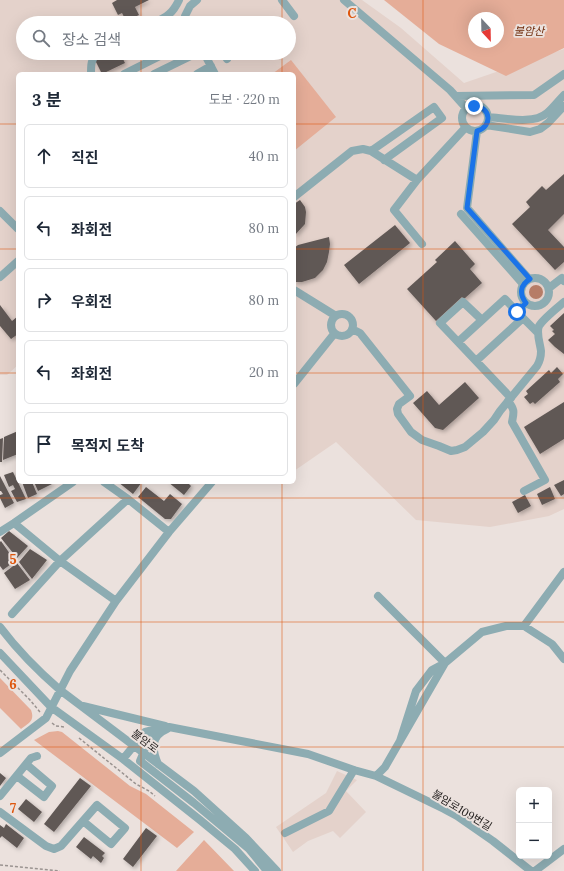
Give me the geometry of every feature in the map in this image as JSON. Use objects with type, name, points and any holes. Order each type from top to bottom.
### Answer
[{"type":"street","points":[[167,16],[172,12],[179,0]]},
{"type":"street","points":[[185,16],[190,6],[198,0]]},
{"type":"street","points":[[282,0],[294,16]]},
{"type":"street","points":[[344,0],[420,64],[456,96],[467,109]]},
{"type":"street","points":[[91,72],[90,64],[92,60]]},
{"type":"street","points":[[128,72],[153,60]]},
{"type":"street","points":[[158,72],[183,60]]},
{"type":"street","points":[[210,60],[213,70]]},
{"type":"street","points":[[145,64],[150,72]]},
{"type":"street","points":[[456,96],[534,95],[564,74]]},
{"type":"street","points":[[487,121],[529,121],[537,119],[546,114],[564,95]]},
{"type":"street","points":[[474,106],[482,107],[487,113],[487,121],[480,130],[473,131],[466,127],[463,116],[467,109],[474,106]]},
{"type":"street","points":[[487,121],[530,132],[540,129],[564,106]]},
{"type":"street","points":[[371,151],[434,107],[442,118],[384,160]]},
{"type":"street","points":[[422,244],[394,210],[417,180],[466,127]]},
{"type":"street","points":[[477,131],[464,211],[526,282]]},
{"type":"street","points":[[296,195],[352,152],[363,149],[371,151],[417,180]]},
{"type":"street","points":[[0,211],[16,227]]},
{"type":"street","points":[[0,277],[16,263]]},
{"type":"street","points":[[538,278],[542,279],[548,284],[549,288],[549,296],[545,303],[538,306],[529,305],[526,303],[521,292],[526,282],[538,278]]},
{"type":"street","points":[[549,288],[563,279]]},
{"type":"street","points":[[296,291],[336,316]]},
{"type":"street","points":[[458,342],[505,300],[538,333]]},
{"type":"street","points":[[482,320],[463,302],[440,324],[476,361],[509,400],[513,407],[514,411],[512,422],[545,480],[524,491]]},
{"type":"street","points":[[352,329],[360,333],[410,396],[399,404],[397,409],[398,414],[411,432],[422,440],[451,451],[465,447],[483,432],[538,366],[540,359],[538,327],[564,302]]},
{"type":"street","points":[[517,312],[526,303]]},
{"type":"street","points":[[545,303],[553,311]]},
{"type":"street","points":[[342,314],[349,316],[353,322],[352,329],[351,332],[341,337],[334,334],[330,324],[333,318],[342,314]]},
{"type":"street","points":[[476,361],[523,318]]},
{"type":"street","points":[[296,382],[334,334]]},
{"type":"street","points":[[0,532],[14,524],[70,484]]},
{"type":"street","points":[[107,484],[169,532]]},
{"type":"street","points":[[0,753],[46,718],[70,671],[116,601],[169,532],[210,484]]},
{"type":"street","points":[[12,614],[60,561],[128,499]]},
{"type":"street","points":[[14,524],[60,561],[116,601]]},
{"type":"street","points":[[524,626],[564,572]]},
{"type":"street","points":[[378,596],[445,663]]},
{"type":"street","points":[[376,776],[385,767],[400,741],[416,691],[432,670],[445,663],[482,632],[506,626],[524,626],[552,644],[564,659]]},
{"type":"street","name":"불암로","points":[[0,628],[12,643],[60,690],[133,746],[194,790],[246,838],[277,871]]},
{"type":"street","points":[[0,653],[51,707],[123,759],[194,815],[235,850],[255,871]]},
{"type":"street","points":[[79,705],[170,728]]},
{"type":"street","points":[[123,759],[144,732],[170,728]]},
{"type":"street","points":[[158,764],[154,753],[156,737],[162,731],[170,728]]},
{"type":"street","name":"불암로109번길","points":[[170,728],[308,754],[376,776],[457,816],[493,841],[531,871]]},
{"type":"street","points":[[153,730],[140,761],[194,803],[249,849],[267,871]]},
{"type":"street","points":[[0,796],[31,758],[37,756]]},
{"type":"street","points":[[17,776],[44,797],[52,786],[26,764]]},
{"type":"street","points":[[285,833],[329,811],[354,770]]},
{"type":"street","points":[[0,812],[46,846],[54,849],[61,846],[97,805],[125,828],[111,844],[83,821]]},
{"type":"street","points":[[535,871],[564,849]]},
{"type":"path","points":[[0,670],[38,710]]},
{"type":"path","points":[[56,726],[66,727]]},
{"type":"path","points":[[78,737],[136,784],[149,791],[159,799]]},
{"type":"path","points":[[0,865],[60,871]]},
{"type":"shaded area","points":[[0,0],[362,0],[401,28],[464,83],[564,49],[564,509],[549,516],[490,527],[416,520],[336,442],[296,470],[296,72],[16,72],[16,367],[7,375],[0,375]]},
{"type":"shaded area","points":[[533,285],[539,285],[543,289],[543,295],[539,299],[533,299],[529,295],[529,289]]},
{"type":"shaded area","points":[[337,771],[357,780],[346,791],[366,812],[340,838],[333,831],[308,841],[293,852],[276,827],[326,793]]},
{"type":"green space","name":"불암산","points":[[384,0],[564,0],[564,48],[506,76],[439,44]]},
{"type":"green space","points":[[291,60],[336,117],[296,149],[296,72],[275,72]]},
{"type":"green space","points":[[0,678],[31,710],[32,719],[21,729],[0,708]]},
{"type":"green space","points":[[49,732],[62,732],[130,786],[146,794],[194,832],[177,848],[34,740]]},
{"type":"green space","points":[[204,840],[234,871],[176,871]]},
{"type":"building","points":[[117,0],[149,0],[135,7],[139,15],[137,16],[124,16],[122,13],[118,15],[112,3]]},
{"type":"building","points":[[95,60],[124,60],[125,63],[106,72],[101,72]]},
{"type":"building","points":[[564,174],[564,214],[548,230],[564,247],[564,262],[555,270],[512,224],[530,207],[526,202],[542,186],[546,190]]},
{"type":"building","points":[[300,200],[305,207],[306,212],[305,224],[296,234],[296,203]]},
{"type":"building","points":[[395,225],[410,243],[359,284],[344,265]]},
{"type":"building","points":[[329,237],[329,252],[327,262],[323,270],[315,278],[302,282],[296,282],[296,246]]},
{"type":"building","points":[[455,241],[475,264],[470,269],[482,283],[464,299],[462,297],[436,321],[407,289],[437,262],[435,260]]},
{"type":"building","points":[[0,305],[12,321],[16,318],[16,335],[11,339],[0,326]]},
{"type":"building","points":[[564,313],[564,354],[548,340],[555,334],[552,331],[554,330],[550,326]]},
{"type":"building","points":[[557,367],[563,374],[558,379],[560,382],[535,404],[533,402],[530,404],[524,397],[528,394],[526,391],[549,370],[551,373]]},
{"type":"building","points":[[465,382],[479,398],[443,430],[435,428],[413,403],[427,391],[439,405]]},
{"type":"building","points":[[564,402],[564,439],[540,454],[524,427]]},
{"type":"building","points":[[16,432],[16,455],[3,460],[4,437]]},
{"type":"building","points":[[3,438],[2,462],[0,462],[0,439]]},
{"type":"building","points":[[13,472],[16,478],[16,484],[19,484],[26,499],[17,502],[11,491],[15,489],[13,485],[9,487],[4,475]]},
{"type":"building","points":[[0,476],[14,503],[5,508],[0,498],[0,495],[3,494],[0,491]]},
{"type":"building","points":[[564,480],[564,494],[561,496],[554,485]]},
{"type":"building","points":[[23,484],[33,484],[37,494],[28,498]]},
{"type":"building","points":[[35,484],[52,484],[38,491]]},
{"type":"building","points":[[120,484],[140,484],[133,494]]},
{"type":"building","points":[[170,484],[189,484],[191,486],[184,495]]},
{"type":"building","points":[[146,487],[164,501],[170,494],[182,504],[171,519],[165,519],[138,497]]},
{"type":"building","points":[[550,487],[555,499],[542,505],[537,494]]},
{"type":"building","points":[[525,495],[531,506],[518,513],[512,502]]},
{"type":"building","points":[[9,531],[28,546],[17,558],[1,538]]},
{"type":"building","points":[[1,541],[15,561],[3,570],[0,566]]},
{"type":"building","points":[[30,549],[47,560],[32,579],[19,562]]},
{"type":"building","points":[[17,563],[30,580],[15,589],[4,573]]},
{"type":"building","points":[[0,773],[6,778],[0,786]]},
{"type":"building","points":[[80,778],[91,786],[54,832],[44,824]]},
{"type":"building","points":[[26,799],[42,812],[34,822],[18,809]]},
{"type":"building","points":[[6,824],[24,838],[17,848],[2,836],[0,838],[0,825],[4,828]]},
{"type":"building","points":[[146,828],[157,836],[133,867],[123,859]]},
{"type":"building","points":[[84,837],[105,853],[102,856],[104,858],[101,863],[93,856],[91,859],[76,847]]},
{"type":"route","points":[[474,106],[482,107],[485,110],[488,121],[484,128],[477,131],[467,208],[530,279],[523,284],[521,292],[523,300],[526,303],[517,312]]}]
